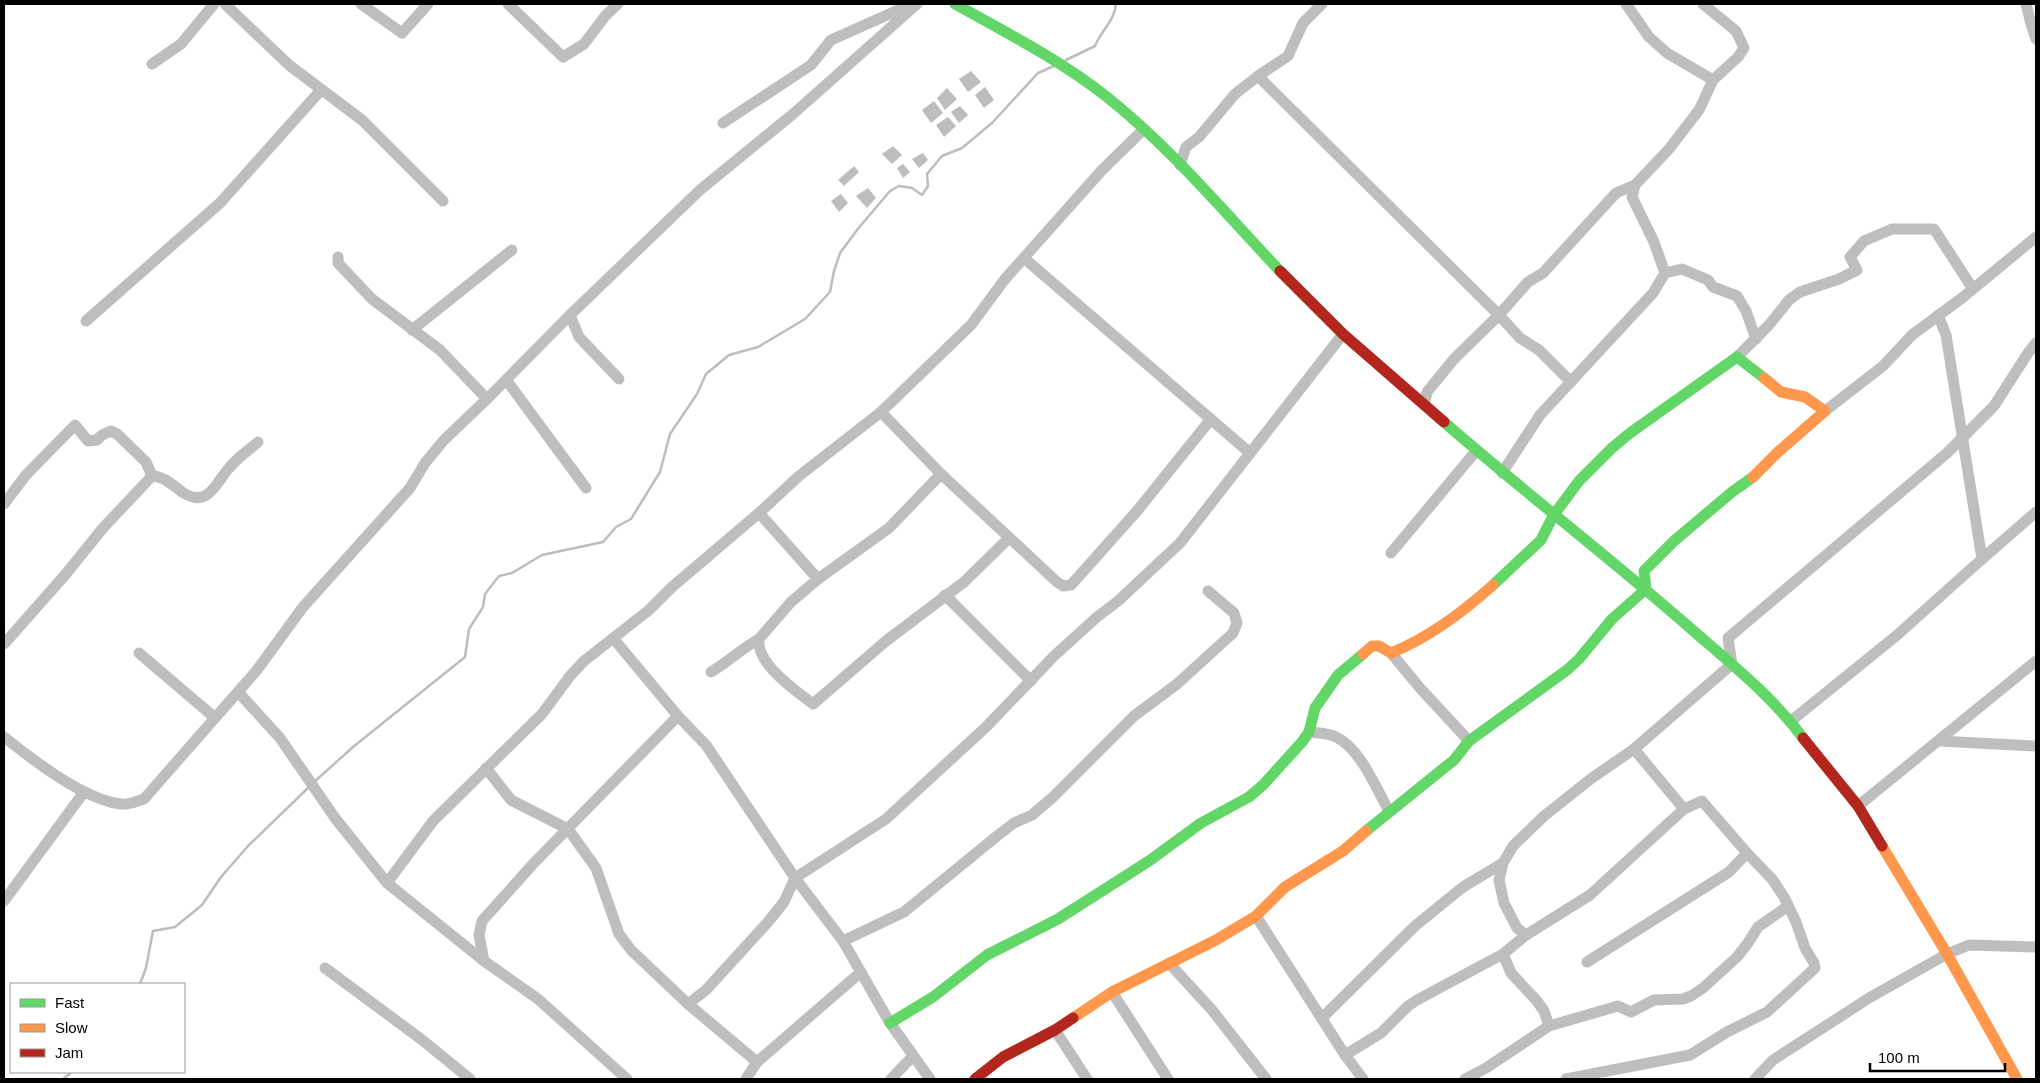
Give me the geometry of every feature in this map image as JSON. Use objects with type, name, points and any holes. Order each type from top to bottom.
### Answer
[{"type":"street","points":[[152,64],[180,44],[214,4]]},
{"type":"street","points":[[225,4],[289,65],[362,120],[443,201]]},
{"type":"street","points":[[361,4],[402,33],[428,4]]},
{"type":"street","points":[[508,4],[563,57],[584,44],[606,15],[618,4]]},
{"type":"street","points":[[723,123],[811,65],[832,40],[912,4]]},
{"type":"street","points":[[4,737],[24,753],[84,792],[123,805],[144,799],[257,670],[302,607],[410,488],[425,463],[444,440],[507,381],[570,316],[700,190],[793,114],[917,4]]},
{"type":"street","points":[[956,4],[1054,59],[1107,97],[1144,129],[1180,165],[1309,301],[1343,334],[1553,516],[1646,589],[1732,664],[1791,721],[1858,806],[1947,954],[2017,1079]]},
{"type":"street","points":[[1180,165],[1186,147],[1204,131],[1235,94],[1288,56],[1303,23],[1322,4]]},
{"type":"street","points":[[1626,4],[1649,37],[1667,53],[1713,80]]},
{"type":"street","points":[[1424,405],[1427,392],[1454,359],[1528,282],[1543,273],[1616,193],[1635,185],[1669,149],[1699,110],[1713,80],[1738,57],[1744,48],[1736,31],[1703,4]]},
{"type":"street","points":[[2026,4],[2030,24],[2036,39]]},
{"type":"street","points":[[1258,76],[1499,314],[1520,338],[1539,350],[1571,382]]},
{"type":"street","points":[[86,321],[220,203],[321,90]]},
{"type":"street","points":[[387,883],[433,821],[542,714],[570,676],[584,661],[649,610],[672,586],[760,513],[799,476],[881,412],[971,325],[1005,279],[1102,170],[1144,129]]},
{"type":"street","points":[[1162,147],[1186,147]]},
{"type":"street","points":[[1635,185],[1632,197],[1654,242],[1665,274]]},
{"type":"street","points":[[1391,653],[1411,646],[1460,613],[1534,548],[1541,540],[1553,516],[1579,481],[1624,438],[1736,357],[1756,339],[1789,300],[1800,292],[1839,279],[1857,270],[1850,257],[1864,241],[1892,229],[1934,229],[1973,289]]},
{"type":"street","points":[[1646,589],[1644,571],[1674,540],[1732,492],[1749,482],[1778,452],[1825,411],[1883,366],[1912,335],[1973,289],[2036,237]]},
{"type":"street","points":[[412,330],[512,250]]},
{"type":"street","points":[[338,257],[338,263],[372,299],[440,350],[487,399]]},
{"type":"street","points":[[1024,258],[1250,453]]},
{"type":"street","points":[[1502,473],[1540,415],[1653,293],[1665,274],[1682,269],[1708,280],[1713,287],[1737,296],[1746,311],[1756,339]]},
{"type":"street","points":[[1938,315],[1946,335],[1964,436],[1982,559]]},
{"type":"street","points":[[570,316],[579,337],[619,379]]},
{"type":"street","points":[[688,1004],[706,990],[773,916],[784,902],[795,878],[886,819],[986,727],[1097,616],[1118,601],[1180,543],[1343,334]]},
{"type":"street","points":[[1732,664],[1728,638],[1947,453],[1994,406],[2028,353],[2036,344]]},
{"type":"street","points":[[1736,357],[1781,392],[1805,397],[1825,411]]},
{"type":"street","points":[[507,381],[586,488]]},
{"type":"street","points":[[881,412],[941,474],[1063,586],[1071,585],[1137,511],[1211,419]]},
{"type":"street","points":[[4,504],[26,474],[75,425],[88,440],[97,440],[102,435],[111,431],[117,434],[146,462],[152,476]]},
{"type":"street","points":[[4,644],[65,575],[103,528],[152,476],[158,476],[191,498],[200,498],[214,489],[230,467],[258,442]]},
{"type":"street","points":[[1391,553],[1476,451]]},
{"type":"street","points":[[711,672],[727,663],[741,648],[759,639],[791,602],[818,579],[889,528],[941,474]]},
{"type":"street","points":[[1791,721],[1896,636],[2036,512]]},
{"type":"street","points":[[760,513],[818,579]]},
{"type":"street","points":[[759,639],[758,647],[762,657],[784,682],[813,704],[886,641],[964,582],[1009,538]]},
{"type":"street","points":[[975,1079],[1003,1057],[1055,1030],[1112,992],[1216,940],[1256,916],[1286,887],[1343,851],[1389,811],[1454,760],[1469,741],[1566,670],[1612,619],[1646,589]]},
{"type":"street","points":[[843,941],[904,912],[1014,823],[1032,815],[1134,716],[1177,684],[1233,633],[1237,624],[1234,613],[1208,591]]},
{"type":"street","points":[[945,595],[1031,681]]},
{"type":"street","points":[[614,638],[678,716],[706,745],[795,878],[843,941],[890,1023],[930,1079]]},
{"type":"street","points":[[890,1023],[933,997],[987,955],[1058,919],[1149,861],[1201,823],[1249,797],[1309,732],[1315,708],[1338,675],[1372,646],[1378,646],[1391,653],[1420,688],[1469,741]]},
{"type":"street","points":[[139,654],[214,717]]},
{"type":"street","points":[[1858,806],[2036,661]]},
{"type":"street","points":[[1526,935],[1517,928],[1504,903],[1499,880],[1503,863],[1513,846],[1544,816],[1592,778],[1634,749],[1732,664]]},
{"type":"street","points":[[238,692],[280,738],[336,818],[387,883],[484,961],[538,999],[628,1079]]},
{"type":"street","points":[[484,961],[478,935],[482,921],[678,716]]},
{"type":"street","points":[[1309,732],[1337,737],[1356,752],[1389,811]]},
{"type":"street","points":[[1939,741],[2036,746]]},
{"type":"street","points":[[1634,749],[1684,810]]},
{"type":"street","points":[[486,768],[511,800],[568,829],[596,868],[619,934],[630,950],[688,1004],[757,1062]]},
{"type":"street","points":[[4,901],[84,792]]},
{"type":"street","points":[[1345,1055],[1381,1033],[1408,1006],[1417,1000],[1503,954],[1526,935],[1590,895],[1684,810],[1702,801],[1746,854],[1772,879],[1788,906],[1815,968],[1767,1012],[1727,1032],[1690,1055],[1587,1077],[1566,1079]]},
{"type":"street","points":[[1587,962],[1729,872],[1746,854]]},
{"type":"street","points":[[1322,1018],[1415,926],[1462,887],[1503,863]]},
{"type":"street","points":[[1465,1079],[1486,1068],[1549,1026],[1618,1006],[1631,1012],[1654,1000],[1683,999],[1691,996],[1703,988],[1737,957],[1758,927],[1788,906]]},
{"type":"street","points":[[1256,916],[1345,1055],[1363,1079]]},
{"type":"street","points":[[1755,1079],[1773,1060],[1869,998],[1947,954],[1969,945],[2036,947]]},
{"type":"street","points":[[1503,954],[1512,973],[1537,1000],[1544,1011],[1549,1026]]},
{"type":"street","points":[[1169,963],[1212,1010],[1266,1079]]},
{"type":"street","points":[[326,968],[421,1039],[469,1079]]},
{"type":"street","points":[[746,1079],[757,1062],[861,972]]},
{"type":"street","points":[[1112,992],[1168,1079]]},
{"type":"street","points":[[1055,1030],[1087,1079]]},
{"type":"street","points":[[891,1079],[913,1056]]},
{"type":"shaded area","points":[[971,71],[981,82],[968,92],[959,79]]},
{"type":"shaded area","points":[[985,87],[994,100],[984,108],[975,95]]},
{"type":"shaded area","points":[[947,88],[957,99],[945,110],[937,98]]},
{"type":"shaded area","points":[[934,101],[943,113],[931,123],[922,110]]},
{"type":"shaded area","points":[[960,106],[968,115],[959,123],[951,112]]},
{"type":"shaded area","points":[[948,117],[956,126],[944,137],[936,125]]},
{"type":"shaded area","points":[[893,146],[902,155],[892,164],[882,154]]},
{"type":"shaded area","points":[[923,153],[928,160],[919,168],[912,159]]},
{"type":"shaded area","points":[[903,164],[910,172],[903,178],[897,168]]},
{"type":"shaded area","points":[[854,166],[859,172],[844,186],[838,180]]},
{"type":"shaded area","points":[[868,188],[876,198],[867,208],[856,196]]},
{"type":"shaded area","points":[[841,194],[848,203],[839,212],[831,201]]},
{"type":"waterway","points":[[1066,60],[1095,46],[1113,15],[1116,4]]},
{"type":"waterway","points":[[313,783],[353,747],[465,657],[469,629],[483,607],[485,594],[499,576],[512,573],[542,555],[603,542],[616,527],[631,519],[660,472],[670,434],[697,394],[706,374],[729,355],[758,347],[805,319],[830,292],[840,253],[890,191],[899,186],[912,188],[922,195],[928,186],[927,174],[942,156],[962,148],[992,123],[1038,73],[1054,66]]},
{"type":"waterway","points":[[140,983],[146,968],[153,931],[175,927],[202,905],[221,877],[248,846],[309,787]]},
{"type":"waterway","points":[[63,1079],[71,1073]]},
{"type":"traffic: fast","points":[[955,4],[1052,59],[1107,97],[1175,159],[1280,271]]},
{"type":"traffic: fast","points":[[1493,585],[1541,540],[1553,516],[1579,481],[1630,433],[1737,357],[1764,378]]},
{"type":"traffic: fast","points":[[1444,422],[1734,666],[1778,708],[1803,738]]},
{"type":"traffic: fast","points":[[1366,831],[1454,760],[1469,741],[1567,670],[1579,659],[1612,619],[1646,589],[1644,571],[1674,541],[1732,492],[1753,477]]},
{"type":"traffic: fast","points":[[890,1023],[933,997],[987,955],[1058,919],[1149,861],[1201,823],[1249,797],[1263,785],[1302,742],[1309,732],[1315,708],[1338,675],[1363,654]]},
{"type":"traffic: slow","points":[[1753,477],[1778,452],[1825,411],[1805,397],[1781,392],[1764,378]]},
{"type":"traffic: slow","points":[[1363,654],[1372,646],[1379,646],[1391,653],[1419,640],[1457,615],[1493,585]]},
{"type":"traffic: slow","points":[[1073,1018],[1112,992],[1216,940],[1256,916],[1285,887],[1343,851],[1366,831]]},
{"type":"traffic: slow","points":[[1882,846],[1947,954],[2017,1079]]},
{"type":"traffic: jam","points":[[1280,271],[1343,334],[1444,422]]},
{"type":"traffic: jam","points":[[1803,738],[1858,806],[1882,846]]},
{"type":"traffic: jam","points":[[975,1079],[1003,1057],[1055,1030],[1073,1018]]}]
